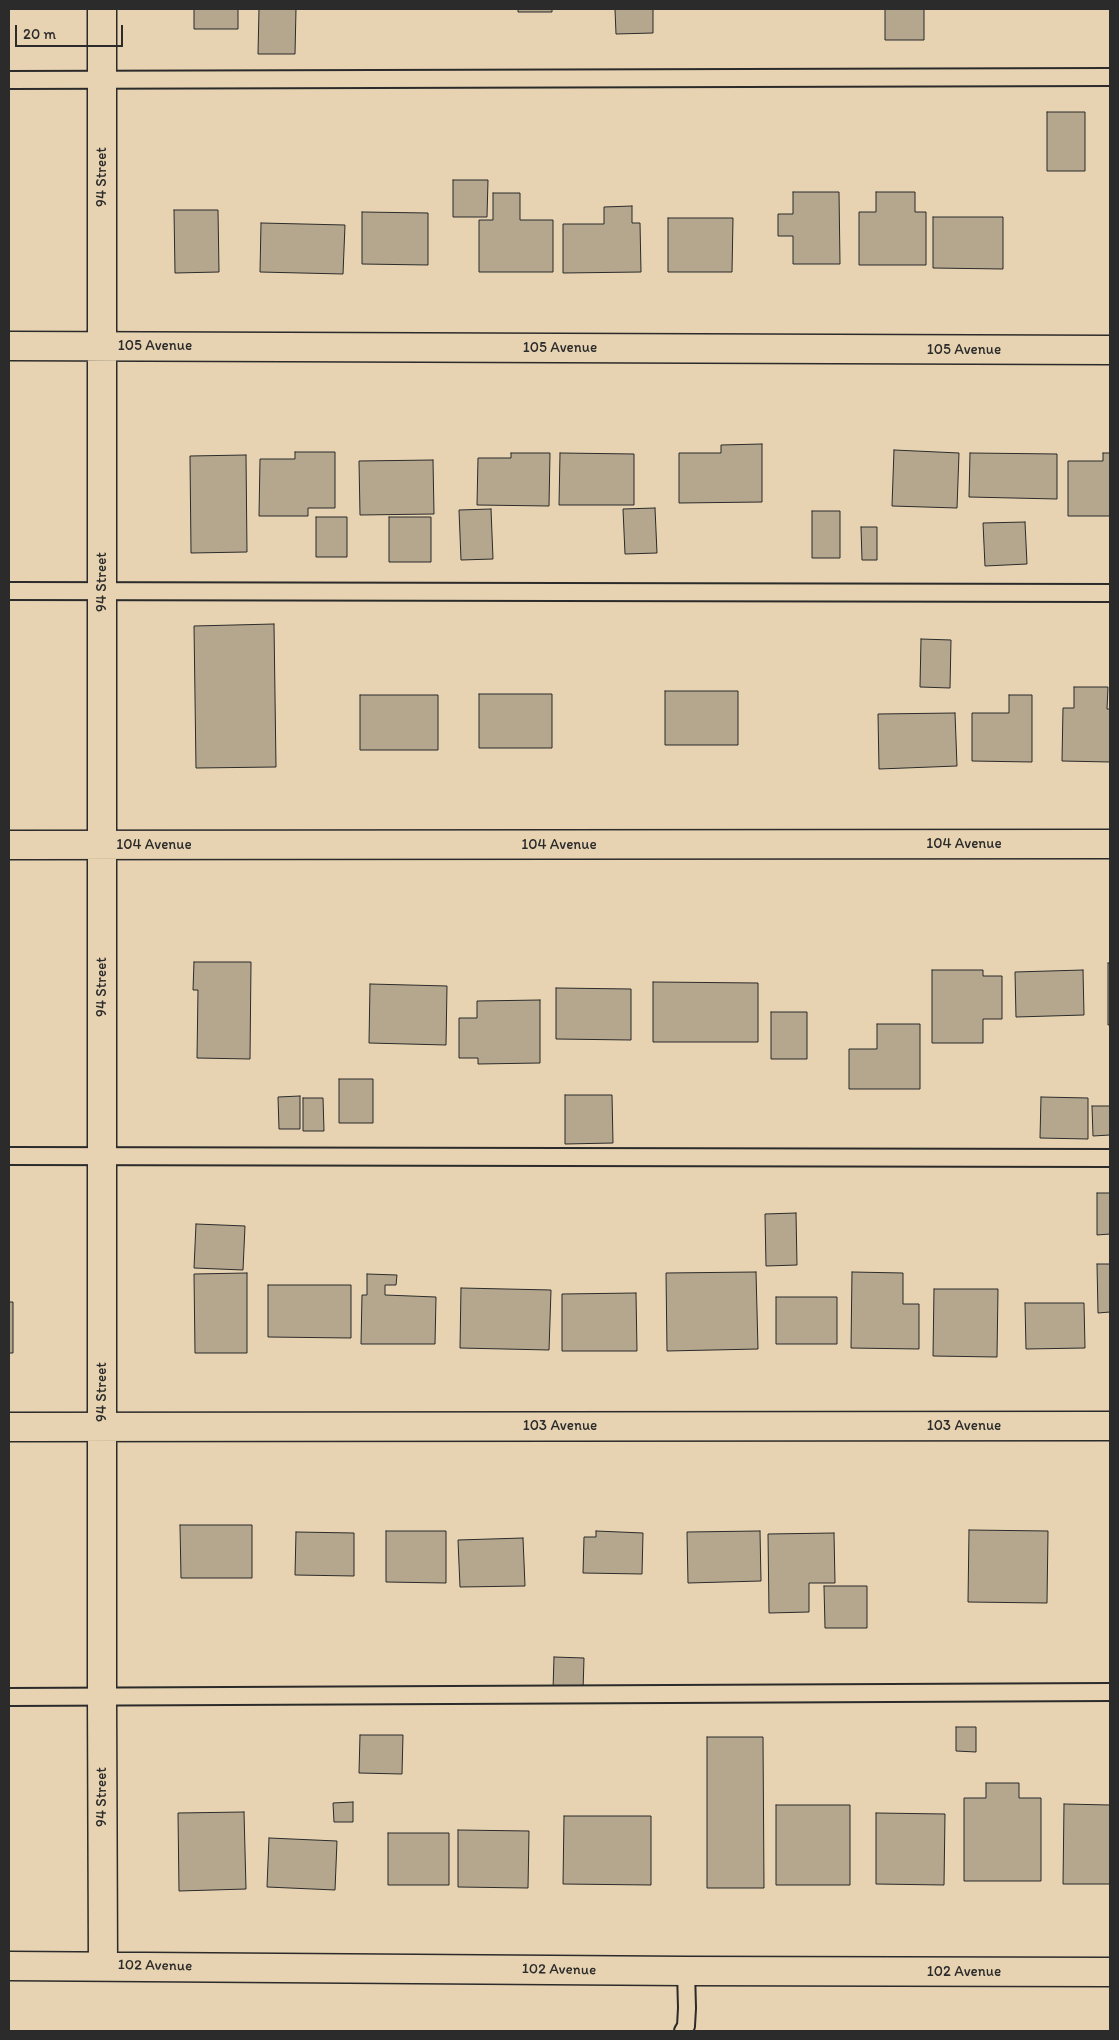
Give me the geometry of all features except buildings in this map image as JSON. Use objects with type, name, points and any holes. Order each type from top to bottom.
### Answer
[{"type":"street","name":"94 Street","points":[[102,9],[102,1697],[104,1965]]},
{"type":"street","name":"105 Avenue","points":[[9,346],[1110,350]]},
{"type":"street","name":"104 Avenue","points":[[9,845],[1110,844]]},
{"type":"street","name":"103 Avenue","points":[[9,1426],[1110,1426]]},
{"type":"street","name":"102 Avenue","points":[[9,1966],[104,1965],[686,1971],[1110,1972]]},
{"type":"lane","points":[[9,80],[1110,78]]},
{"type":"lane","points":[[9,591],[1110,593]]},
{"type":"lane","points":[[9,1156],[1110,1158]]},
{"type":"lane","points":[[9,1697],[1110,1692]]},
{"type":"lane","points":[[683,2031],[686,2026],[687,2008],[686,1971]]}]
